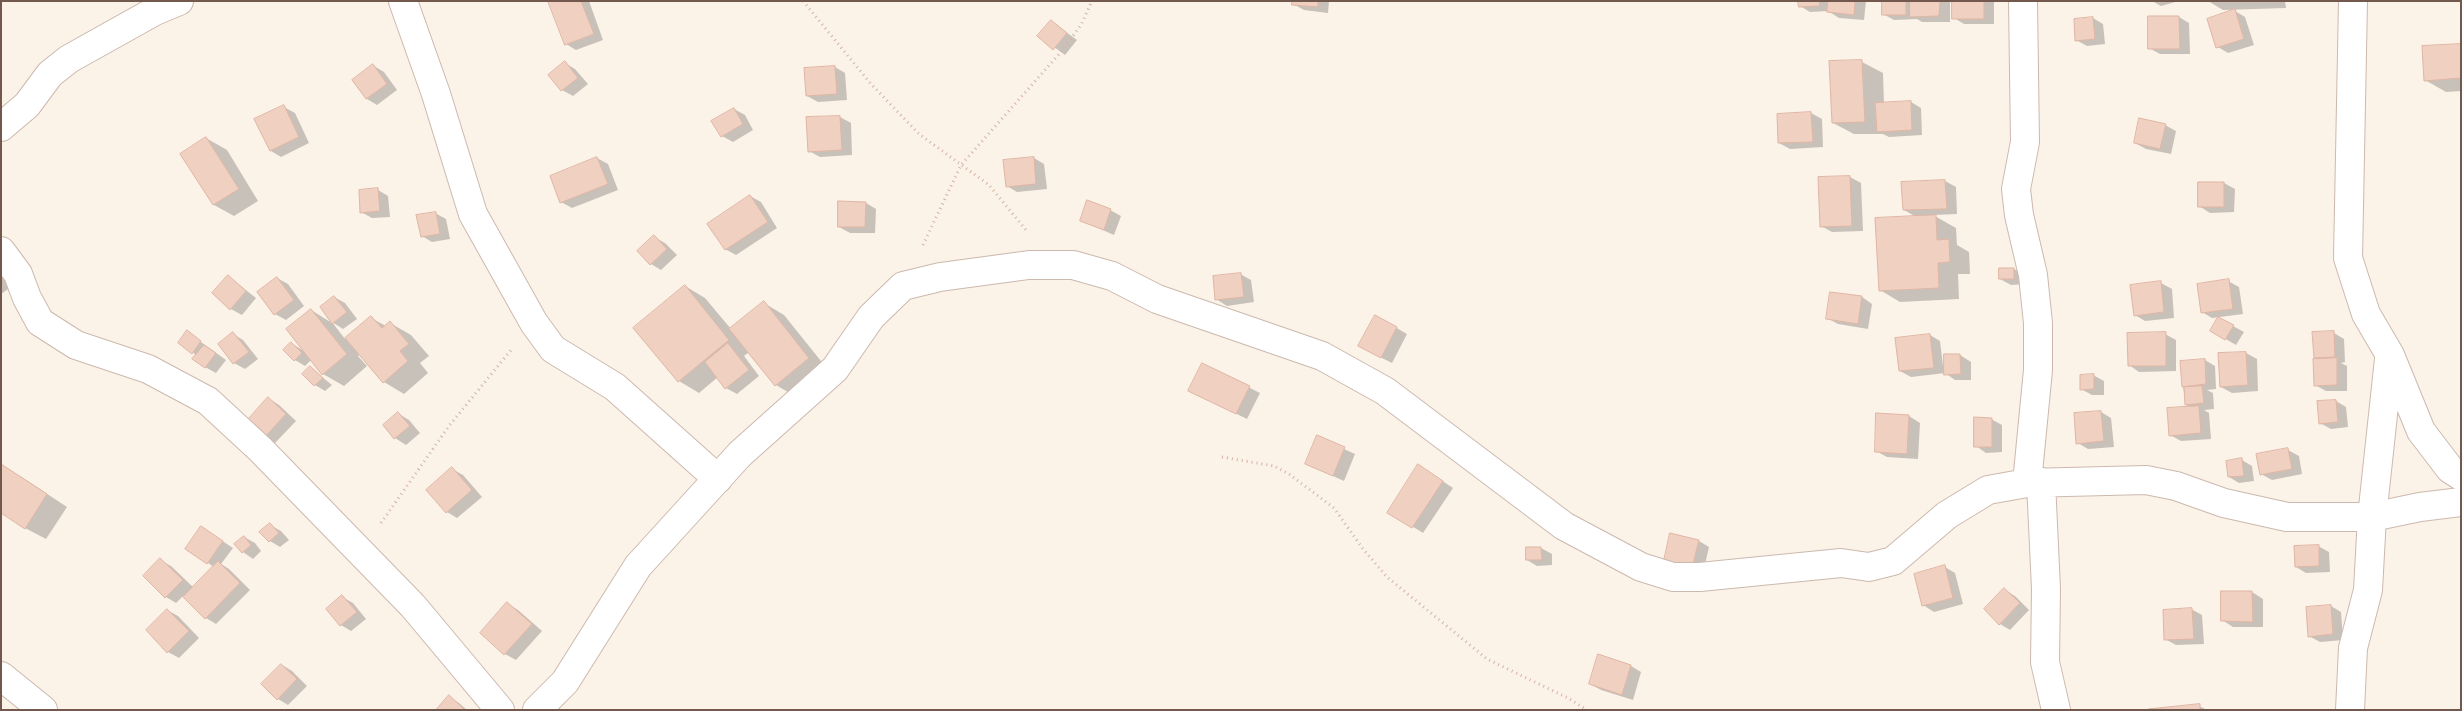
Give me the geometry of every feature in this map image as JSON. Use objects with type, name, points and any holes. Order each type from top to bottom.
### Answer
[{"type":"street","points":[[1,127],[27,105],[50,74],[69,60],[155,11],[179,1]]},
{"type":"street","points":[[403,1],[436,94],[473,214],[534,323],[553,349],[615,387],[718,479]]},
{"type":"street","points":[[2023,1],[2025,142],[2016,190],[2019,215],[2033,276],[2038,323],[2034,483],[2046,590],[2045,662],[2056,710]]},
{"type":"street","points":[[2353,1],[2348,258],[2366,314],[2390,355],[2421,432],[2450,469],[2461,476]]},
{"type":"street","points":[[1,252],[18,274],[27,298],[40,322],[76,346],[148,369],[208,401],[260,450],[413,606],[500,710]]},
{"type":"street","points":[[537,710],[565,682],[638,566],[740,454],[834,369],[871,317],[903,286],[949,276],[1029,265],[1073,265],[1112,276],[1157,299],[1322,356],[1385,391],[1564,526],[1640,567],[1673,577],[1841,563],[1869,567],[1893,561],[1947,515],[1988,490],[2034,483],[2146,480],[2176,486],[2224,503],[2287,516],[2372,517],[2420,507],[2461,502]]},
{"type":"street","points":[[2350,710],[2353,648],[2368,590],[2372,517],[2390,355]]},
{"type":"street","points":[[1,676],[43,710]]},
{"type":"path","points":[[803,1],[870,84],[919,134],[989,185],[1055,265]]},
{"type":"path","points":[[903,286],[961,165],[1061,52],[1081,24],[1092,1]]},
{"type":"path","points":[[361,552],[449,426],[534,323]]},
{"type":"path","points":[[1222,457],[1274,466],[1289,474],[1334,508],[1363,549],[1387,577],[1487,659],[1568,698],[1586,710]]},
{"type":"building","points":[[548,1],[581,1],[594,34],[565,45]]},
{"type":"building","points":[[1292,1],[1318,1],[1318,7],[1292,5]]},
{"type":"building","points":[[1798,1],[1819,1],[1820,6],[1799,7]]},
{"type":"building","points":[[1828,1],[1855,1],[1854,15],[1827,12]]},
{"type":"building","points":[[1882,1],[1906,1],[1906,15],[1882,15]]},
{"type":"building","points":[[1910,1],[1940,1],[1939,16],[1910,17]]},
{"type":"building","points":[[1952,1],[1984,1],[1984,19],[1952,19]]},
{"type":"building","points":[[2235,9],[2244,39],[2216,48],[2207,19]]},
{"type":"building","points":[[2148,16],[2179,16],[2180,49],[2148,49]]},
{"type":"building","points":[[2093,17],[2095,39],[2075,41],[2074,19]]},
{"type":"building","points":[[1051,20],[1067,33],[1053,50],[1037,36]]},
{"type":"building","points":[[2461,44],[2461,78],[2424,81],[2422,46]]},
{"type":"building","points":[[1862,60],[1865,122],[1832,123],[1829,61]]},
{"type":"building","points":[[565,61],[578,78],[561,91],[548,75]]},
{"type":"building","points":[[373,64],[387,84],[366,99],[352,80]]},
{"type":"building","points":[[835,66],[837,94],[806,96],[804,68]]},
{"type":"building","points":[[1911,101],[1912,130],[1877,132],[1875,103]]},
{"type":"building","points":[[284,105],[299,137],[270,151],[254,119]]},
{"type":"building","points":[[734,108],[743,124],[721,137],[711,121]]},
{"type":"building","points":[[1811,112],[1813,142],[1778,143],[1777,114]]},
{"type":"building","points":[[840,116],[842,150],[808,152],[806,117]]},
{"type":"building","points":[[2139,118],[2166,124],[2160,149],[2134,143]]},
{"type":"building","points":[[206,137],[239,189],[213,205],[180,154]]},
{"type":"building","points":[[597,157],[608,184],[560,203],[550,176]]},
{"type":"building","points":[[1034,157],[1036,184],[1006,187],[1003,160]]},
{"type":"building","points":[[1850,176],[1852,226],[1820,227],[1818,177]]},
{"type":"building","points":[[1945,180],[1947,209],[1903,210],[1901,182]]},
{"type":"building","points":[[2198,182],[2224,182],[2224,207],[2198,207]]},
{"type":"building","points":[[378,188],[380,211],[360,213],[359,190]]},
{"type":"building","points":[[750,195],[768,222],[725,250],[707,224]]},
{"type":"building","points":[[1087,200],[1111,209],[1104,230],[1080,221]]},
{"type":"building","points":[[838,201],[866,202],[865,227],[838,227]]},
{"type":"building","points":[[436,212],[440,234],[421,237],[416,215]]},
{"type":"building","points":[[1936,215],[1937,240],[1949,239],[1950,262],[1938,263],[1939,288],[1879,291],[1875,218]]},
{"type":"building","points":[[654,235],[667,249],[650,265],[637,251]]},
{"type":"building","points":[[1999,268],[2014,268],[2014,279],[1999,279]]},
{"type":"building","points":[[1241,273],[1244,297],[1215,300],[1213,276]]},
{"type":"building","points":[[228,275],[246,291],[230,310],[212,293]]},
{"type":"building","points":[[277,277],[294,300],[274,315],[257,292]]},
{"type":"building","points":[[2229,279],[2233,309],[2201,313],[2197,284]]},
{"type":"building","points":[[2161,281],[2164,312],[2134,316],[2130,285]]},
{"type":"building","points":[[685,285],[729,340],[678,382],[633,328]]},
{"type":"building","points":[[1830,292],[1862,296],[1858,324],[1826,319]]},
{"type":"building","points":[[334,296],[347,312],[332,324],[320,307]]},
{"type":"building","points":[[764,301],[809,358],[775,386],[729,329]]},
{"type":"building","points":[[311,309],[347,354],[322,375],[286,329]]},
{"type":"building","points":[[1375,315],[1397,327],[1381,358],[1358,346]]},
{"type":"building","points":[[371,316],[382,328],[390,321],[409,344],[400,351],[408,361],[383,383],[345,338]]},
{"type":"building","points":[[2218,317],[2234,325],[2225,340],[2210,331]]},
{"type":"building","points":[[187,330],[201,341],[192,354],[178,343]]},
{"type":"building","points":[[2334,331],[2335,357],[2314,358],[2312,332]]},
{"type":"building","points":[[233,332],[249,352],[233,364],[218,344]]},
{"type":"building","points":[[2166,332],[2166,366],[2128,366],[2127,333]]},
{"type":"building","points":[[1930,334],[1934,368],[1899,371],[1895,338]]},
{"type":"building","points":[[291,342],[302,353],[294,361],[283,350]]},
{"type":"building","points":[[728,343],[749,370],[725,389],[705,362]]},
{"type":"building","points":[[204,345],[216,353],[205,368],[192,359]]},
{"type":"building","points":[[2246,352],[2248,385],[2220,387],[2218,353]]},
{"type":"building","points":[[1944,354],[1960,354],[1961,374],[1944,375]]},
{"type":"building","points":[[2337,358],[2337,385],[2314,386],[2313,359]]},
{"type":"building","points":[[2205,359],[2206,384],[2182,387],[2180,361]]},
{"type":"building","points":[[1202,363],[1250,386],[1236,414],[1188,391]]},
{"type":"building","points":[[310,366],[323,378],[314,386],[302,374]]},
{"type":"building","points":[[2094,374],[2094,389],[2080,390],[2080,375]]},
{"type":"building","points":[[2202,386],[2204,403],[2185,405],[2184,387]]},
{"type":"building","points":[[268,397],[286,414],[264,438],[246,422]]},
{"type":"building","points":[[2336,400],[2338,422],[2319,424],[2317,401]]},
{"type":"building","points":[[2199,406],[2201,433],[2169,436],[2167,408]]},
{"type":"building","points":[[2101,411],[2104,441],[2076,444],[2074,413]]},
{"type":"building","points":[[398,412],[410,426],[394,439],[383,425]]},
{"type":"building","points":[[1876,413],[1909,415],[1907,454],[1875,452]]},
{"type":"building","points":[[1974,417],[1992,418],[1992,447],[1974,447]]},
{"type":"building","points":[[1317,435],[1345,447],[1333,476],[1305,464]]},
{"type":"building","points":[[2288,448],[2292,469],[2260,475],[2256,454]]},
{"type":"building","points":[[2242,458],[2244,476],[2228,477],[2226,461]]},
{"type":"building","points":[[1,464],[47,494],[25,529],[1,513]]},
{"type":"building","points":[[1418,464],[1443,481],[1412,528],[1387,513]]},
{"type":"building","points":[[452,467],[472,490],[446,513],[426,490]]},
{"type":"building","points":[[270,523],[279,533],[269,542],[259,532]]},
{"type":"building","points":[[201,526],[223,541],[207,564],[185,549]]},
{"type":"building","points":[[1670,533],[1699,540],[1692,568],[1664,561]]},
{"type":"building","points":[[244,536],[251,545],[242,553],[234,544]]},
{"type":"building","points":[[2319,545],[2319,566],[2295,567],[2294,546]]},
{"type":"building","points":[[1526,547],[1541,547],[1542,560],[1526,560]]},
{"type":"building","points":[[160,558],[183,580],[165,598],[143,576]]},
{"type":"building","points":[[218,561],[240,583],[205,619],[183,597]]},
{"type":"building","points":[[1945,565],[1953,598],[1922,606],[1914,574]]},
{"type":"building","points":[[2004,588],[2020,603],[1999,625],[1984,609]]},
{"type":"building","points":[[2221,591],[2252,591],[2253,622],[2221,621]]},
{"type":"building","points":[[342,595],[357,612],[340,626],[326,609]]},
{"type":"building","points":[[507,602],[532,624],[504,655],[480,633]]},
{"type":"building","points":[[2331,605],[2333,634],[2308,637],[2306,607]]},
{"type":"building","points":[[2192,608],[2194,639],[2164,640],[2163,610]]},
{"type":"building","points":[[167,609],[189,631],[167,653],[146,630]]},
{"type":"building","points":[[1598,654],[1631,665],[1622,695],[1589,684]]},
{"type":"building","points":[[281,664],[297,679],[277,700],[261,684]]},
{"type":"building","points":[[449,695],[465,710],[436,710]]},
{"type":"building","points":[[2200,704],[2200,710],[2149,709]]}]
